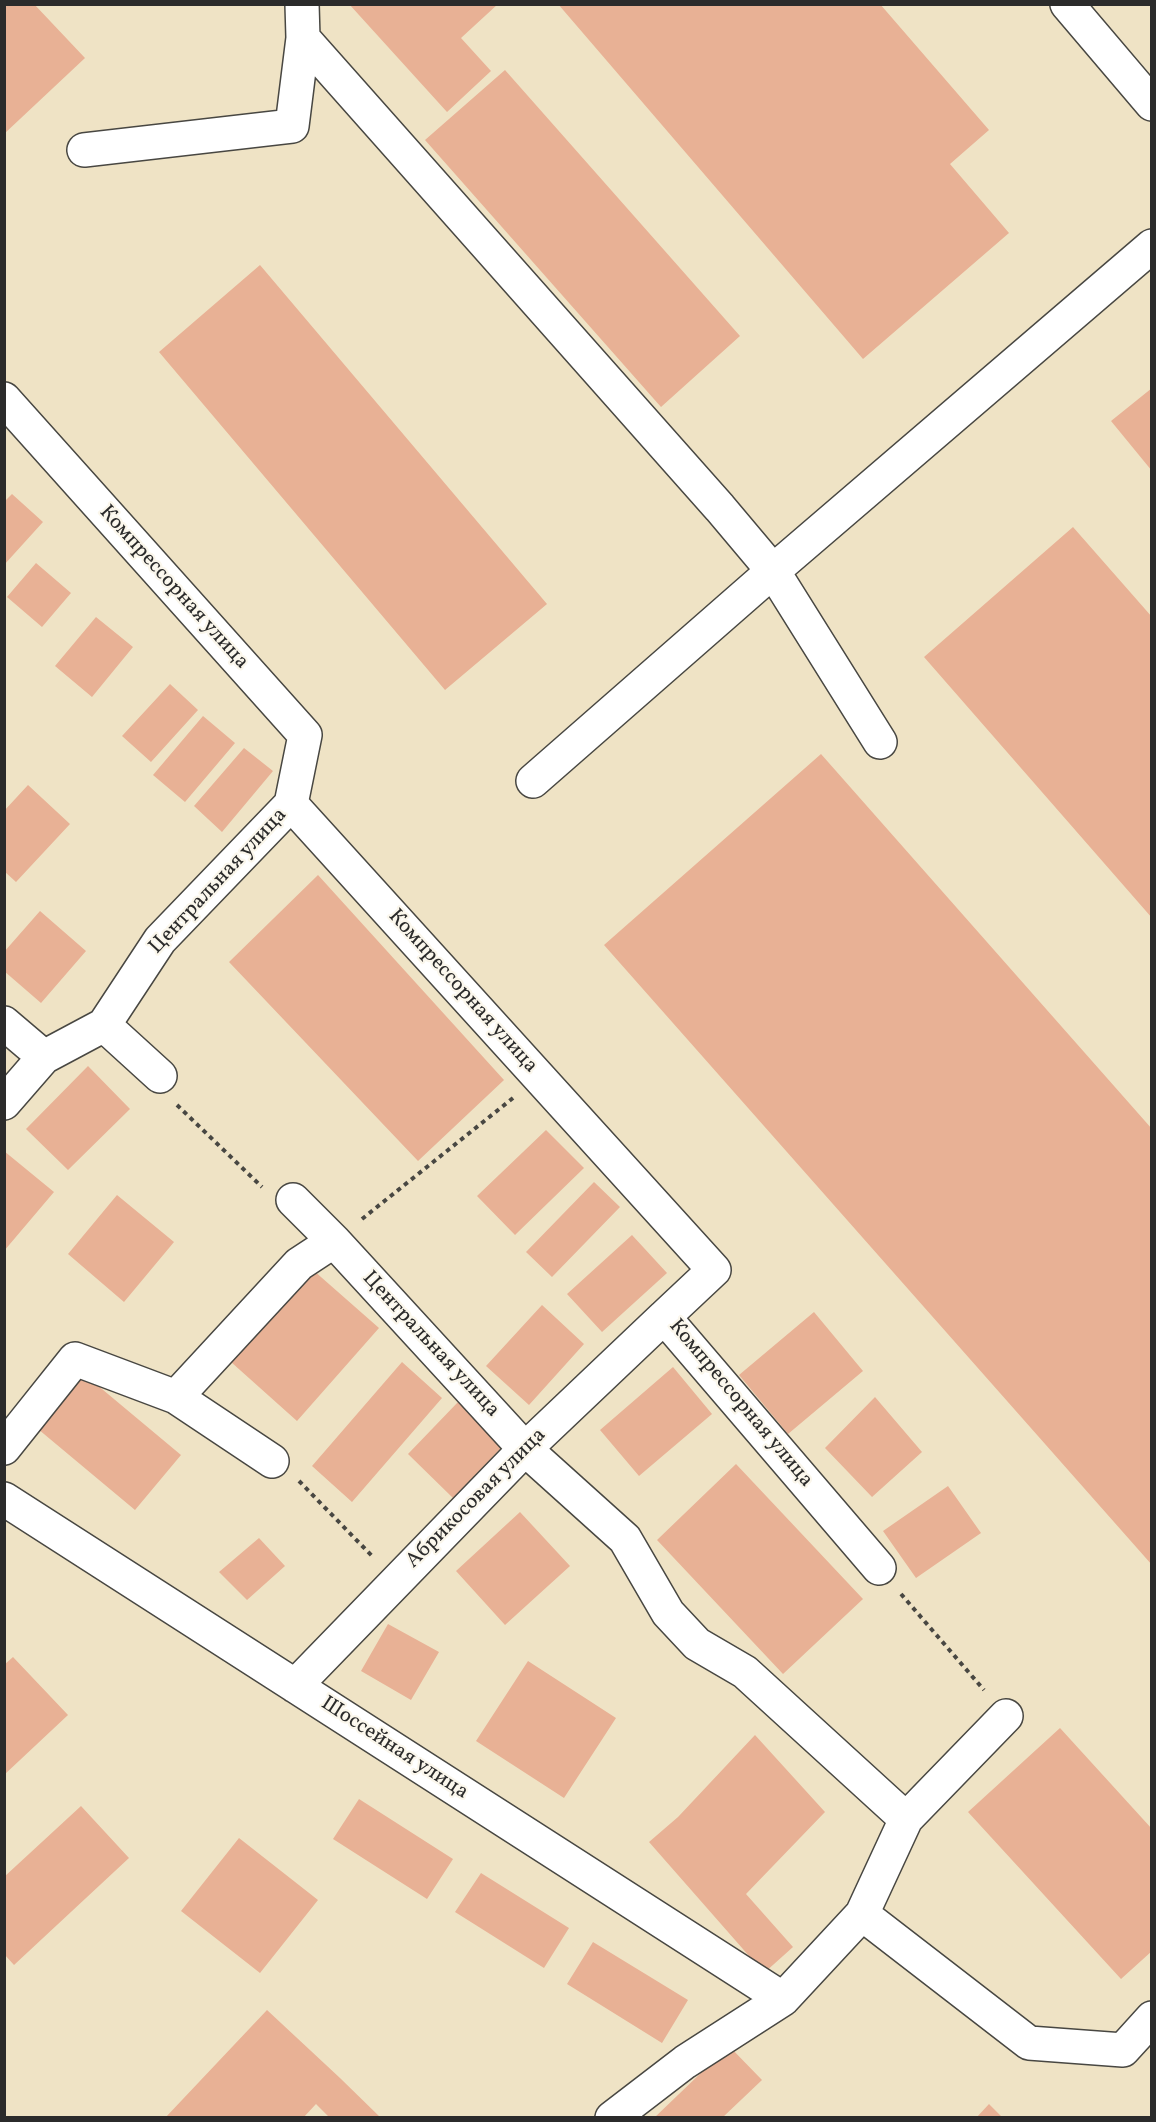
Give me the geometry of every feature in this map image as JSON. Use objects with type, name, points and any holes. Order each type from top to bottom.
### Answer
[{"type":"street","points":[[84,150],[292,126],[303,38],[302,4]]},
{"type":"street","points":[[1067,4],[1152,104]]},
{"type":"street","points":[[303,38],[712,499],[772,571],[880,742]]},
{"type":"street","points":[[533,781],[772,571],[1152,246]]},
{"type":"street","name":"Компрессорная улица","points":[[4,399],[305,735],[291,804],[714,1270],[664,1317],[879,1568]]},
{"type":"street","name":"Центральная улица","points":[[4,1103],[44,1057],[104,1025],[160,940],[291,804]]},
{"type":"street","points":[[4,1023],[44,1057]]},
{"type":"street","points":[[104,1025],[160,1077]]},
{"type":"street","name":"Центральная улица","points":[[293,1200],[334,1241],[525,1449],[625,1539],[668,1613],[697,1644],[745,1672],[906,1819]]},
{"type":"street","points":[[176,1396],[299,1264],[334,1241]]},
{"type":"street","name":"Абрикосовая улица","points":[[295,1686],[525,1449],[664,1317]]},
{"type":"street","points":[[4,1448],[75,1359],[176,1396],[272,1461]]},
{"type":"street","name":"Шоссейная улица","points":[[4,1499],[783,1999]]},
{"type":"street","points":[[612,2118],[685,2062],[783,1999],[862,1914],[906,1819],[1006,1716]]},
{"type":"street","points":[[862,1914],[1029,2043],[1123,2050],[1152,2018]]},
{"type":"path","points":[[160,1077],[167,1096],[269,1193],[293,1200]]},
{"type":"path","points":[[334,1241],[539,1077]]},
{"type":"path","points":[[272,1461],[302,1483],[396,1581]]},
{"type":"path","points":[[879,1568],[1006,1716]]},
{"type":"building","points":[[4,4],[34,4],[85,58],[4,134]]},
{"type":"building","points":[[349,4],[498,4],[461,38],[491,71],[447,112]]},
{"type":"building","points":[[558,4],[880,4],[989,130],[950,164],[1009,233],[863,359]]},
{"type":"building","points":[[505,70],[740,336],[661,407],[425,140]]},
{"type":"building","points":[[260,265],[547,604],[445,690],[159,352]]},
{"type":"building","points":[[1152,388],[1152,471],[1111,421]]},
{"type":"building","points":[[12,494],[43,522],[4,565],[4,502]]},
{"type":"building","points":[[1073,527],[1152,617],[1152,918],[924,657]]},
{"type":"building","points":[[36,563],[71,593],[42,627],[7,597]]},
{"type":"building","points":[[96,617],[133,647],[92,697],[55,666]]},
{"type":"building","points":[[170,684],[198,710],[151,762],[122,736]]},
{"type":"building","points":[[203,716],[235,743],[185,802],[153,775]]},
{"type":"building","points":[[244,748],[273,771],[222,832],[194,806]]},
{"type":"building","points":[[821,754],[1152,1129],[1152,1565],[604,945]]},
{"type":"building","points":[[28,785],[70,824],[16,882],[4,871],[4,811]]},
{"type":"building","points":[[318,875],[504,1080],[418,1161],[229,962]]},
{"type":"building","points":[[40,911],[86,951],[41,1003],[4,971],[4,952]]},
{"type":"building","points":[[88,1066],[130,1109],[68,1170],[26,1129]]},
{"type":"building","points":[[546,1130],[584,1168],[515,1235],[477,1196]]},
{"type":"building","points":[[4,1151],[54,1192],[4,1251]]},
{"type":"building","points":[[594,1182],[620,1207],[552,1277],[526,1252]]},
{"type":"building","points":[[117,1195],[174,1242],[124,1302],[68,1254]]},
{"type":"building","points":[[632,1235],[667,1273],[602,1332],[567,1294]]},
{"type":"building","points":[[313,1270],[379,1328],[297,1421],[231,1362]]},
{"type":"building","points":[[542,1305],[584,1344],[529,1405],[486,1366]]},
{"type":"building","points":[[814,1312],[863,1371],[788,1434],[739,1375]]},
{"type":"building","points":[[402,1362],[442,1398],[352,1502],[312,1466]]},
{"type":"building","points":[[673,1367],[712,1414],[639,1476],[600,1430]]},
{"type":"building","points":[[84,1374],[181,1455],[135,1510],[38,1429]]},
{"type":"building","points":[[875,1397],[922,1452],[872,1497],[825,1448]]},
{"type":"building","points":[[458,1402],[503,1446],[453,1498],[408,1454]]},
{"type":"building","points":[[736,1464],[863,1599],[783,1674],[657,1540]]},
{"type":"building","points":[[948,1486],[981,1533],[916,1578],[883,1531]]},
{"type":"building","points":[[520,1512],[570,1566],[505,1625],[456,1571]]},
{"type":"building","points":[[259,1538],[285,1566],[247,1600],[219,1572]]},
{"type":"building","points":[[388,1624],[439,1652],[411,1700],[361,1671]]},
{"type":"building","points":[[13,1657],[68,1715],[4,1775],[4,1665]]},
{"type":"building","points":[[528,1661],[616,1718],[564,1798],[476,1741]]},
{"type":"building","points":[[1060,1728],[1152,1829],[1152,1951],[1121,1979],[968,1812]]},
{"type":"building","points":[[755,1735],[825,1812],[746,1894],[793,1947],[764,1973],[649,1842],[678,1817]]},
{"type":"building","points":[[359,1799],[453,1859],[427,1899],[333,1839]]},
{"type":"building","points":[[81,1806],[129,1858],[14,1965],[4,1954],[4,1877]]},
{"type":"building","points":[[239,1838],[318,1900],[260,1973],[181,1911]]},
{"type":"building","points":[[481,1873],[569,1928],[544,1968],[455,1912]]},
{"type":"building","points":[[593,1942],[688,2000],[662,2043],[567,1984]]},
{"type":"building","points":[[267,2010],[381,2118],[330,2118],[316,2104],[303,2118],[165,2118]]},
{"type":"building","points":[[729,2046],[762,2080],[722,2118],[654,2118]]},
{"type":"building","points":[[989,2104],[1003,2118],[976,2118]]}]
